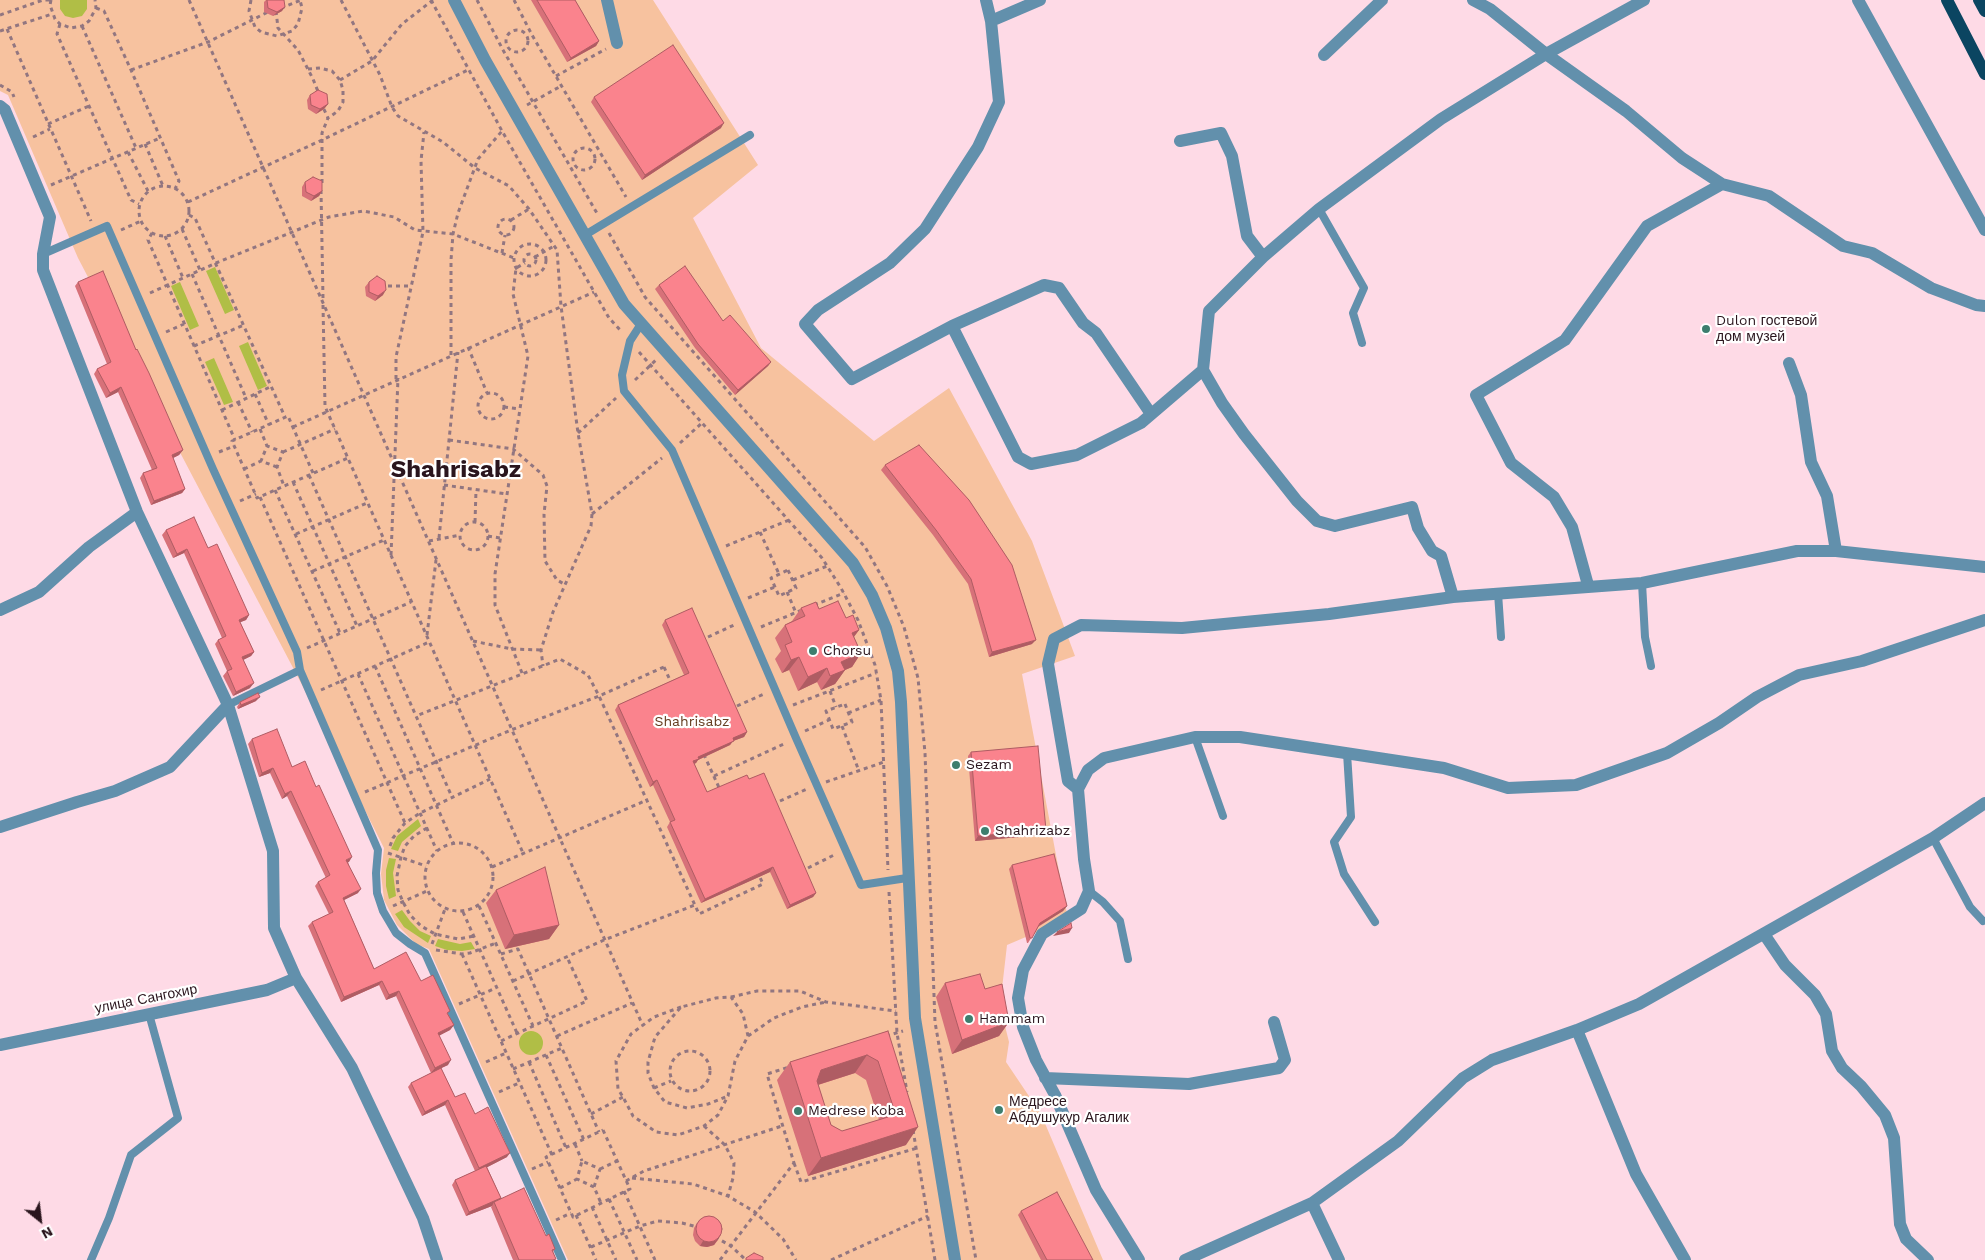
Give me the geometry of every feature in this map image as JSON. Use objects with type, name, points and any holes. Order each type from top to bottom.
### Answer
[{"type":"main road","points":[[1947,0],[1985,74]]},
{"type":"main road","points":[[1979,0],[1985,11]]},
{"type":"street","points":[[454,0],[485,60],[624,304],[853,563],[872,595],[886,628],[898,671],[916,1026],[955,1260]]},
{"type":"street","points":[[607,0],[617,43]]},
{"type":"street","points":[[986,0],[991,21],[999,102],[978,147],[925,229],[890,263],[818,310],[806,324],[852,379],[952,326],[1044,285],[1059,288],[1083,323],[1096,333],[1151,414]]},
{"type":"street","points":[[991,21],[1040,0]]},
{"type":"street","points":[[1324,55],[1382,0]]},
{"type":"street","points":[[1473,0],[1490,9],[1546,54],[1626,111],[1682,158],[1722,184],[1769,196],[1843,246],[1872,253],[1931,288],[1976,305],[1985,306]]},
{"type":"street","points":[[1453,596],[1441,556],[1432,551],[1418,528],[1412,507],[1336,526],[1317,521],[1297,501],[1244,434],[1222,403],[1203,370],[1210,311],[1263,257],[1319,210],[1440,119],[1546,54],[1644,0]]},
{"type":"street","points":[[1858,0],[1985,230]]},
{"type":"street","points":[[0,106],[5,110],[50,217],[43,254],[43,270],[137,512],[228,705],[273,851],[274,928],[296,978],[352,1068],[423,1218],[437,1260]]},
{"type":"street","points":[[1180,141],[1221,133],[1232,156],[1247,236],[1263,257]]},
{"type":"street","points":[[1588,585],[1572,527],[1554,497],[1511,463],[1476,395],[1565,340],[1647,226],[1722,184]]},
{"type":"street","points":[[952,326],[1018,457],[1031,464],[1077,455],[1141,423],[1203,370]]},
{"type":"street","points":[[1790,363],[1801,395],[1811,462],[1827,496],[1836,552]]},
{"type":"street","points":[[0,610],[39,592],[90,548],[137,512]]},
{"type":"street","points":[[1078,789],[1068,781],[1048,664],[1054,639],[1081,625],[1182,628],[1329,614],[1453,596],[1588,585],[1642,583],[1797,551],[1836,552],[1985,567]]},
{"type":"street","points":[[1139,1260],[1096,1190],[1055,1096],[1036,1060],[1022,1027],[1018,998],[1023,970],[1042,934],[1081,909],[1089,891],[1084,859],[1078,789],[1088,770],[1104,758],[1195,736],[1240,737],[1444,768],[1508,788],[1576,785],[1667,753],[1719,724],[1757,697],[1800,675],[1862,661],[1985,620]]},
{"type":"street","points":[[0,828],[115,791],[170,767],[228,705]]},
{"type":"street","points":[[1185,1260],[1312,1203],[1398,1141],[1463,1078],[1492,1060],[1577,1030],[1639,1004],[1933,838],[1985,803]]},
{"type":"street","points":[[1764,934],[1785,964],[1815,995],[1826,1014],[1832,1051],[1842,1068],[1861,1086],[1885,1115],[1894,1138],[1900,1224],[1906,1239],[1928,1260]]},
{"type":"street","name":"улица Сангохир","points":[[0,1045],[267,990],[296,978]]},
{"type":"street","points":[[1045,1078],[1189,1084],[1279,1068],[1285,1060],[1274,1022]]},
{"type":"street","points":[[1577,1030],[1636,1174],[1685,1260]]},
{"type":"street","points":[[1312,1203],[1339,1260]]},
{"type":"lane","points":[[585,235],[750,135]]},
{"type":"lane","points":[[1319,210],[1364,288],[1353,313],[1362,343]]},
{"type":"lane","points":[[43,254],[107,226],[213,469],[297,652],[300,670],[378,850],[377,893],[383,911],[396,933],[426,953],[562,1260]]},
{"type":"lane","points":[[641,324],[630,341],[622,374],[624,391],[672,450],[795,737],[861,885],[907,878]]},
{"type":"lane","points":[[1642,583],[1645,637],[1651,666]]},
{"type":"lane","points":[[1498,593],[1501,637]]},
{"type":"lane","points":[[228,705],[300,670]]},
{"type":"lane","points":[[1195,736],[1223,816]]},
{"type":"lane","points":[[1346,753],[1352,817],[1334,842],[1344,874],[1376,922]]},
{"type":"lane","points":[[1933,838],[1970,907],[1983,921]]},
{"type":"lane","points":[[1089,891],[1103,902],[1120,921],[1128,959]]},
{"type":"lane","points":[[91,1260],[109,1218],[131,1155],[178,1118],[149,1014]]},
{"type":"path","points":[[0,14],[43,0],[51,0],[52,14],[60,24],[71,28],[82,26],[89,22],[96,8],[95,0]]},
{"type":"path","points":[[189,0],[643,1026]]},
{"type":"path","points":[[131,70],[208,42],[250,20],[301,0],[302,8],[298,24],[292,31],[284,35],[268,36],[255,27],[250,20],[251,0]]},
{"type":"path","points":[[342,0],[380,75],[392,107],[398,116],[443,142],[475,168],[509,186],[529,209],[557,250],[561,306],[578,433],[592,514],[591,526],[553,612],[542,650],[542,666]]},
{"type":"path","points":[[340,80],[372,61],[402,24],[433,0]]},
{"type":"path","points":[[477,0],[503,50],[645,297],[865,547],[888,586],[904,627],[918,678],[925,752],[935,1022],[976,1260]]},
{"type":"path","points":[[514,0],[530,36],[556,76],[632,207]]},
{"type":"path","points":[[96,8],[104,11],[131,70],[179,180],[175,189]]},
{"type":"path","points":[[276,10],[278,28],[298,50],[328,118]]},
{"type":"path","points":[[0,31],[52,14]]},
{"type":"path","points":[[60,24],[57,34],[131,200],[139,204]]},
{"type":"path","points":[[82,26],[136,148]]},
{"type":"path","points":[[6,29],[95,231]]},
{"type":"path","points":[[518,30],[530,36],[527,48],[522,52],[517,53],[508,48],[506,42],[512,31],[518,30]]},
{"type":"path","points":[[556,76],[617,43]]},
{"type":"path","points":[[188,202],[392,107],[508,48]]},
{"type":"path","points":[[308,69],[320,68],[332,72],[340,80],[343,90],[343,102],[338,111],[328,118],[322,140],[325,406],[523,853]]},
{"type":"path","points":[[516,114],[533,101],[561,86]]},
{"type":"path","points":[[48,124],[89,106]]},
{"type":"path","points":[[31,138],[50,130]]},
{"type":"path","points":[[451,355],[451,260],[453,234],[458,213],[478,159],[502,131]]},
{"type":"path","points":[[391,556],[395,466],[396,357],[423,232],[420,161],[424,132]]},
{"type":"path","points":[[51,185],[160,138]]},
{"type":"path","points":[[145,144],[163,186]]},
{"type":"path","points":[[585,148],[595,154],[596,160],[590,169],[579,169],[575,165],[574,153],[579,149],[585,148]]},
{"type":"path","points":[[128,152],[148,191]]},
{"type":"path","points":[[595,154],[600,152]]},
{"type":"path","points":[[163,186],[175,189],[184,195],[188,202],[189,215],[182,229],[177,233],[165,236],[152,233],[140,221],[139,204],[148,191],[163,186]]},
{"type":"path","points":[[511,220],[515,227],[513,232],[505,235],[499,232],[498,226],[500,222],[504,219],[511,220],[529,209]]},
{"type":"path","points":[[139,298],[216,263],[322,220],[363,211],[394,218],[415,230],[453,234],[514,258]]},
{"type":"path","points":[[189,215],[194,218],[285,417],[288,416],[293,427],[329,520],[452,797]]},
{"type":"path","points":[[111,235],[140,221]]},
{"type":"path","points":[[182,229],[200,270]]},
{"type":"path","points":[[152,233],[148,240],[235,440]]},
{"type":"path","points":[[502,253],[505,235]]},
{"type":"path","points":[[165,236],[184,278]]},
{"type":"path","points":[[516,268],[521,274],[528,276],[541,272],[545,266],[546,258],[544,252],[534,244],[527,244],[516,252],[514,258],[516,268],[513,294],[528,356],[495,574],[495,605],[522,673]]},
{"type":"path","points":[[535,257],[554,246]]},
{"type":"path","points":[[524,264],[525,256],[532,254],[535,257]]},
{"type":"path","points":[[516,268],[524,264],[532,266],[536,260],[535,257]]},
{"type":"path","points":[[192,274],[246,398]]},
{"type":"path","points":[[388,286],[410,286]]},
{"type":"path","points":[[293,427],[594,292]]},
{"type":"path","points":[[156,337],[184,324]]},
{"type":"path","points":[[194,346],[244,325]]},
{"type":"path","points":[[468,347],[487,393]]},
{"type":"path","points":[[439,538],[458,352]]},
{"type":"path","points":[[222,410],[272,386]]},
{"type":"path","points":[[487,393],[493,393],[500,395],[504,400],[504,407],[502,414],[490,419],[483,416],[479,411],[478,404],[481,397],[487,393]]},
{"type":"path","points":[[255,394],[269,425]]},
{"type":"path","points":[[238,402],[252,432]]},
{"type":"path","points":[[504,407],[520,410]]},
{"type":"path","points":[[285,417],[232,441],[257,498],[348,458]]},
{"type":"path","points":[[244,469],[261,461],[267,446],[260,429]]},
{"type":"path","points":[[284,486],[277,468],[283,452],[335,429]]},
{"type":"path","points":[[448,440],[513,449],[543,475],[547,486],[544,514],[545,561],[557,580],[564,584]]},
{"type":"path","points":[[267,446],[283,452]]},
{"type":"path","points":[[261,461],[277,468]]},
{"type":"path","points":[[293,482],[357,626]]},
{"type":"path","points":[[444,485],[507,494]]},
{"type":"path","points":[[276,490],[340,633]]},
{"type":"path","points":[[475,522],[476,490]]},
{"type":"path","points":[[260,496],[406,823]]},
{"type":"path","points":[[296,534],[367,503]]},
{"type":"path","points":[[716,550],[788,520]]},
{"type":"path","points":[[475,522],[484,526],[488,536],[486,543],[481,548],[474,550],[466,548],[460,535],[462,528],[468,523],[475,522]]},
{"type":"path","points":[[760,532],[779,574]]},
{"type":"path","points":[[429,541],[460,535]]},
{"type":"path","points":[[488,536],[500,538]]},
{"type":"path","points":[[313,572],[384,540]]},
{"type":"path","points":[[427,637],[436,559]]},
{"type":"path","points":[[793,580],[827,566]]},
{"type":"path","points":[[788,570],[796,588],[779,596],[771,578],[779,574],[788,570]]},
{"type":"path","points":[[738,602],[775,586]]},
{"type":"path","points":[[788,592],[796,613]]},
{"type":"path","points":[[812,606],[844,593]]},
{"type":"path","points":[[297,652],[411,602]]},
{"type":"path","points":[[751,632],[804,610]]},
{"type":"path","points":[[708,637],[746,620]]},
{"type":"path","points":[[473,641],[512,649],[542,650]]},
{"type":"path","points":[[311,695],[429,642]]},
{"type":"path","points":[[355,796],[475,745],[599,696],[664,666],[763,884],[698,914],[647,800],[599,696],[588,675],[560,659],[492,684],[416,716]]},
{"type":"path","points":[[375,666],[453,843]]},
{"type":"path","points":[[784,709],[876,672]]},
{"type":"path","points":[[358,674],[437,851]]},
{"type":"path","points":[[737,706],[775,689]]},
{"type":"path","points":[[830,691],[836,707]]},
{"type":"path","points":[[848,713],[881,700]]},
{"type":"path","points":[[845,704],[848,713],[852,722],[833,729],[826,711],[845,704]]},
{"type":"path","points":[[714,776],[830,720]]},
{"type":"path","points":[[842,726],[859,771]]},
{"type":"path","points":[[780,801],[817,785],[884,762]]},
{"type":"path","points":[[386,859],[393,838],[406,823],[420,813],[490,779]]},
{"type":"path","points":[[492,867],[647,800]]},
{"type":"path","points":[[427,828],[414,836],[405,846],[401,857],[397,876],[398,890],[403,902],[410,915],[422,926],[436,934],[458,939],[474,936]]},
{"type":"path","points":[[453,843],[465,843],[477,848],[486,856],[492,867],[492,888],[478,906],[463,912],[445,909],[434,902],[426,891],[424,878],[426,866],[432,855],[437,851],[441,847],[453,843]]},
{"type":"path","points":[[808,868],[846,850]]},
{"type":"path","points":[[387,853],[426,866]]},
{"type":"path","points":[[387,903],[389,908],[426,891]]},
{"type":"path","points":[[513,981],[604,940],[695,905]]},
{"type":"path","points":[[478,906],[533,1026]]},
{"type":"path","points":[[431,947],[445,909]]},
{"type":"path","points":[[463,912],[517,1033]]},
{"type":"path","points":[[424,944],[442,952],[462,954],[480,950],[496,943]]},
{"type":"path","points":[[501,954],[518,949],[599,1132]]},
{"type":"path","points":[[462,954],[552,1155]]},
{"type":"path","points":[[500,1041],[587,1001],[567,957]]},
{"type":"path","points":[[450,1008],[496,988]]},
{"type":"path","points":[[826,1002],[802,1006],[774,1018],[748,1036],[735,1061],[728,1096],[718,1115],[704,1126],[678,1135],[656,1132],[633,1116],[618,1089],[616,1061],[631,1034],[654,1017],[681,1007],[716,998],[731,997],[757,991],[800,991],[826,1002],[896,1011]]},
{"type":"path","points":[[731,997],[743,1014],[748,1036]]},
{"type":"path","points":[[556,1036],[632,1003]]},
{"type":"path","points":[[681,1007],[655,1037],[648,1062],[648,1073],[654,1088],[665,1102],[686,1108],[708,1104],[728,1096]]},
{"type":"path","points":[[878,1039],[916,1026],[935,1022]]},
{"type":"path","points":[[513,1069],[562,1048]]},
{"type":"path","points":[[686,1050],[699,1052],[708,1061],[710,1074],[705,1085],[694,1092],[681,1090],[671,1081],[669,1068],[675,1056],[686,1050]]},
{"type":"path","points":[[475,1067],[506,1053]]},
{"type":"path","points":[[546,1055],[584,1140]]},
{"type":"path","points":[[529,1062],[566,1148]]},
{"type":"path","points":[[795,1065],[767,1074],[801,1182],[916,1148],[957,1141]]},
{"type":"path","points":[[654,1088],[671,1081]]},
{"type":"path","points":[[489,1097],[519,1083]]},
{"type":"path","points":[[591,1114],[623,1097]]},
{"type":"path","points":[[704,1126],[725,1145],[734,1163],[733,1178],[728,1196]]},
{"type":"path","points":[[626,1180],[644,1171],[782,1126]]},
{"type":"path","points":[[576,1216],[630,1189],[603,1130],[546,1157],[573,1217],[576,1216],[596,1260]]},
{"type":"path","points":[[560,1188],[577,1179],[582,1161],[575,1144]]},
{"type":"path","points":[[582,1161],[600,1169]]},
{"type":"path","points":[[594,1187],[600,1169],[617,1161]]},
{"type":"path","points":[[720,1260],[794,1163]]},
{"type":"path","points":[[632,1178],[693,1184],[728,1196],[755,1212],[783,1239],[796,1260]]},
{"type":"path","points":[[577,1179],[594,1187],[601,1203]]},
{"type":"path","points":[[624,1192],[655,1260]]},
{"type":"path","points":[[609,1199],[637,1260]]},
{"type":"path","points":[[592,1208],[616,1260]]},
{"type":"path","points":[[831,1260],[928,1216]]},
{"type":"path","points":[[590,1247],[624,1232],[658,1221],[682,1223],[704,1230]]},
{"type":"path","points":[[710,1234],[731,1246],[746,1260]]},
{"type":"green space","name":"Shahrisabz","points":[[0,0],[653,0],[758,165],[693,218],[761,348],[874,441],[949,388],[1032,541],[1075,656],[1022,674],[1068,919],[1007,945],[1000,1006],[1009,1042],[1006,1062],[1041,1114],[1103,1260],[568,1260],[429,949],[416,944],[397,925],[384,900],[381,874],[384,848],[301,683],[78,258],[8,95],[0,91]]},
{"type":"shaded area","points":[[60,0],[87,0],[87,9],[82,16],[73,18],[65,16],[60,9]]},
{"type":"shaded area","points":[[215,267],[234,310],[225,314],[206,271]]},
{"type":"shaded area","points":[[180,282],[199,326],[190,330],[171,286]]},
{"type":"shaded area","points":[[248,342],[267,386],[258,390],[239,346]]},
{"type":"shaded area","points":[[214,358],[233,402],[224,405],[205,362]]},
{"type":"shaded area","points":[[418,819],[421,826],[402,842],[398,851],[391,849],[397,836]]},
{"type":"shaded area","points":[[389,858],[396,859],[393,873],[396,896],[389,899],[386,886],[386,870]]},
{"type":"shaded area","points":[[402,910],[420,931],[431,936],[428,943],[404,927],[395,914]]},
{"type":"shaded area","points":[[438,939],[460,944],[471,942],[475,949],[462,951],[447,950],[435,946]]},
{"type":"shaded area","points":[[531,1031],[539,1035],[543,1043],[539,1051],[531,1055],[523,1051],[519,1043],[523,1035]]},
{"type":"building","points":[[267,0],[284,0],[285,7],[277,12],[268,8]]},
{"type":"building","points":[[537,0],[575,0],[599,41],[571,58]]},
{"type":"building","points":[[673,45],[724,123],[645,175],[594,97]]},
{"type":"building","points":[[318,90],[327,94],[328,104],[320,109],[311,105],[310,95]]},
{"type":"building","points":[[313,177],[322,181],[322,191],[314,196],[306,192],[305,182]]},
{"type":"building","points":[[685,266],[723,321],[730,315],[771,362],[738,390],[698,344],[659,285]]},
{"type":"building","points":[[103,271],[136,350],[149,373],[183,450],[172,455],[185,489],[154,501],[143,473],[157,468],[121,387],[110,393],[97,369],[111,362],[78,282]]},
{"type":"building","points":[[377,276],[385,281],[386,290],[378,296],[369,292],[369,282]]},
{"type":"building","points":[[919,445],[969,500],[1012,565],[1036,640],[992,652],[971,579],[936,530],[885,465]]},
{"type":"building","points":[[194,517],[208,548],[217,544],[249,615],[239,620],[254,652],[242,657],[254,683],[236,692],[227,671],[232,669],[218,640],[226,636],[187,549],[177,554],[166,530]]},
{"type":"building","name":"Chorsu","points":[[838,601],[846,618],[853,615],[859,630],[852,633],[861,653],[841,662],[845,670],[830,676],[827,668],[808,677],[799,657],[791,660],[785,645],[792,642],[785,625],[805,616],[801,608],[816,602],[819,609]]},
{"type":"building","points":[[692,608],[747,732],[733,738],[734,741],[693,761],[707,792],[747,775],[749,779],[764,773],[816,893],[790,905],[773,867],[705,899],[670,822],[675,820],[657,780],[653,782],[618,705],[689,673],[665,620]]},
{"type":"building","points":[[258,693],[260,697],[241,705],[240,702]]},
{"type":"building","points":[[277,729],[292,767],[305,761],[316,787],[319,785],[352,857],[346,860],[361,889],[343,898],[374,969],[406,952],[421,981],[433,975],[450,1011],[447,1013],[454,1025],[438,1033],[451,1060],[435,1068],[399,991],[389,995],[382,981],[344,997],[312,922],[333,912],[318,882],[330,875],[291,791],[285,794],[273,768],[262,773],[252,739]]},
{"type":"building","points":[[1038,746],[1046,830],[978,836],[971,752]]},
{"type":"building","points":[[1054,854],[1067,906],[1040,923],[1032,938],[1030,938],[1012,865]]},
{"type":"building","points":[[545,867],[559,925],[514,935],[496,890]]},
{"type":"building","points":[[1071,923],[1072,928],[1057,932]]},
{"type":"building","points":[[980,974],[985,989],[1002,984],[1009,1022],[962,1040],[945,983]]},
{"type":"building","points":[[888,1031],[918,1127],[821,1158],[790,1062]],"holes":[[[867,1055],[878,1061],[893,1106],[888,1117],[842,1131],[831,1125],[817,1081],[821,1070]]]},
{"type":"building","points":[[441,1068],[455,1097],[465,1093],[475,1114],[488,1107],[510,1153],[479,1168],[448,1100],[425,1112],[411,1083]]},
{"type":"building","points":[[486,1166],[501,1198],[469,1212],[455,1180]]},
{"type":"building","points":[[524,1188],[546,1236],[549,1234],[555,1249],[552,1250],[556,1259],[519,1260],[494,1202]]},
{"type":"building","points":[[1057,1192],[1093,1260],[1047,1260],[1021,1211]]},
{"type":"building","points":[[709,1216],[718,1220],[722,1229],[718,1238],[709,1242],[700,1238],[696,1229],[700,1220]]},
{"type":"building","points":[[754,1253],[763,1257],[763,1260],[746,1260],[746,1258]]},
{"type":"place","name":"Dulon гостевой дом музей","points":[[1706,329]]},
{"type":"place","name":"Chorsu","points":[[813,651]]},
{"type":"place","name":"Sezam","points":[[956,765]]},
{"type":"place","name":"Shahrizabz","points":[[985,831]]},
{"type":"place","name":"Hammam","points":[[969,1019]]},
{"type":"place","name":"Медресе Абдушукур Агалик","points":[[999,1110]]},
{"type":"place","name":"Medrese Koba","points":[[798,1111]]},
{"type":"district","name":"Shahrisabz","points":[[456,470]]}]
